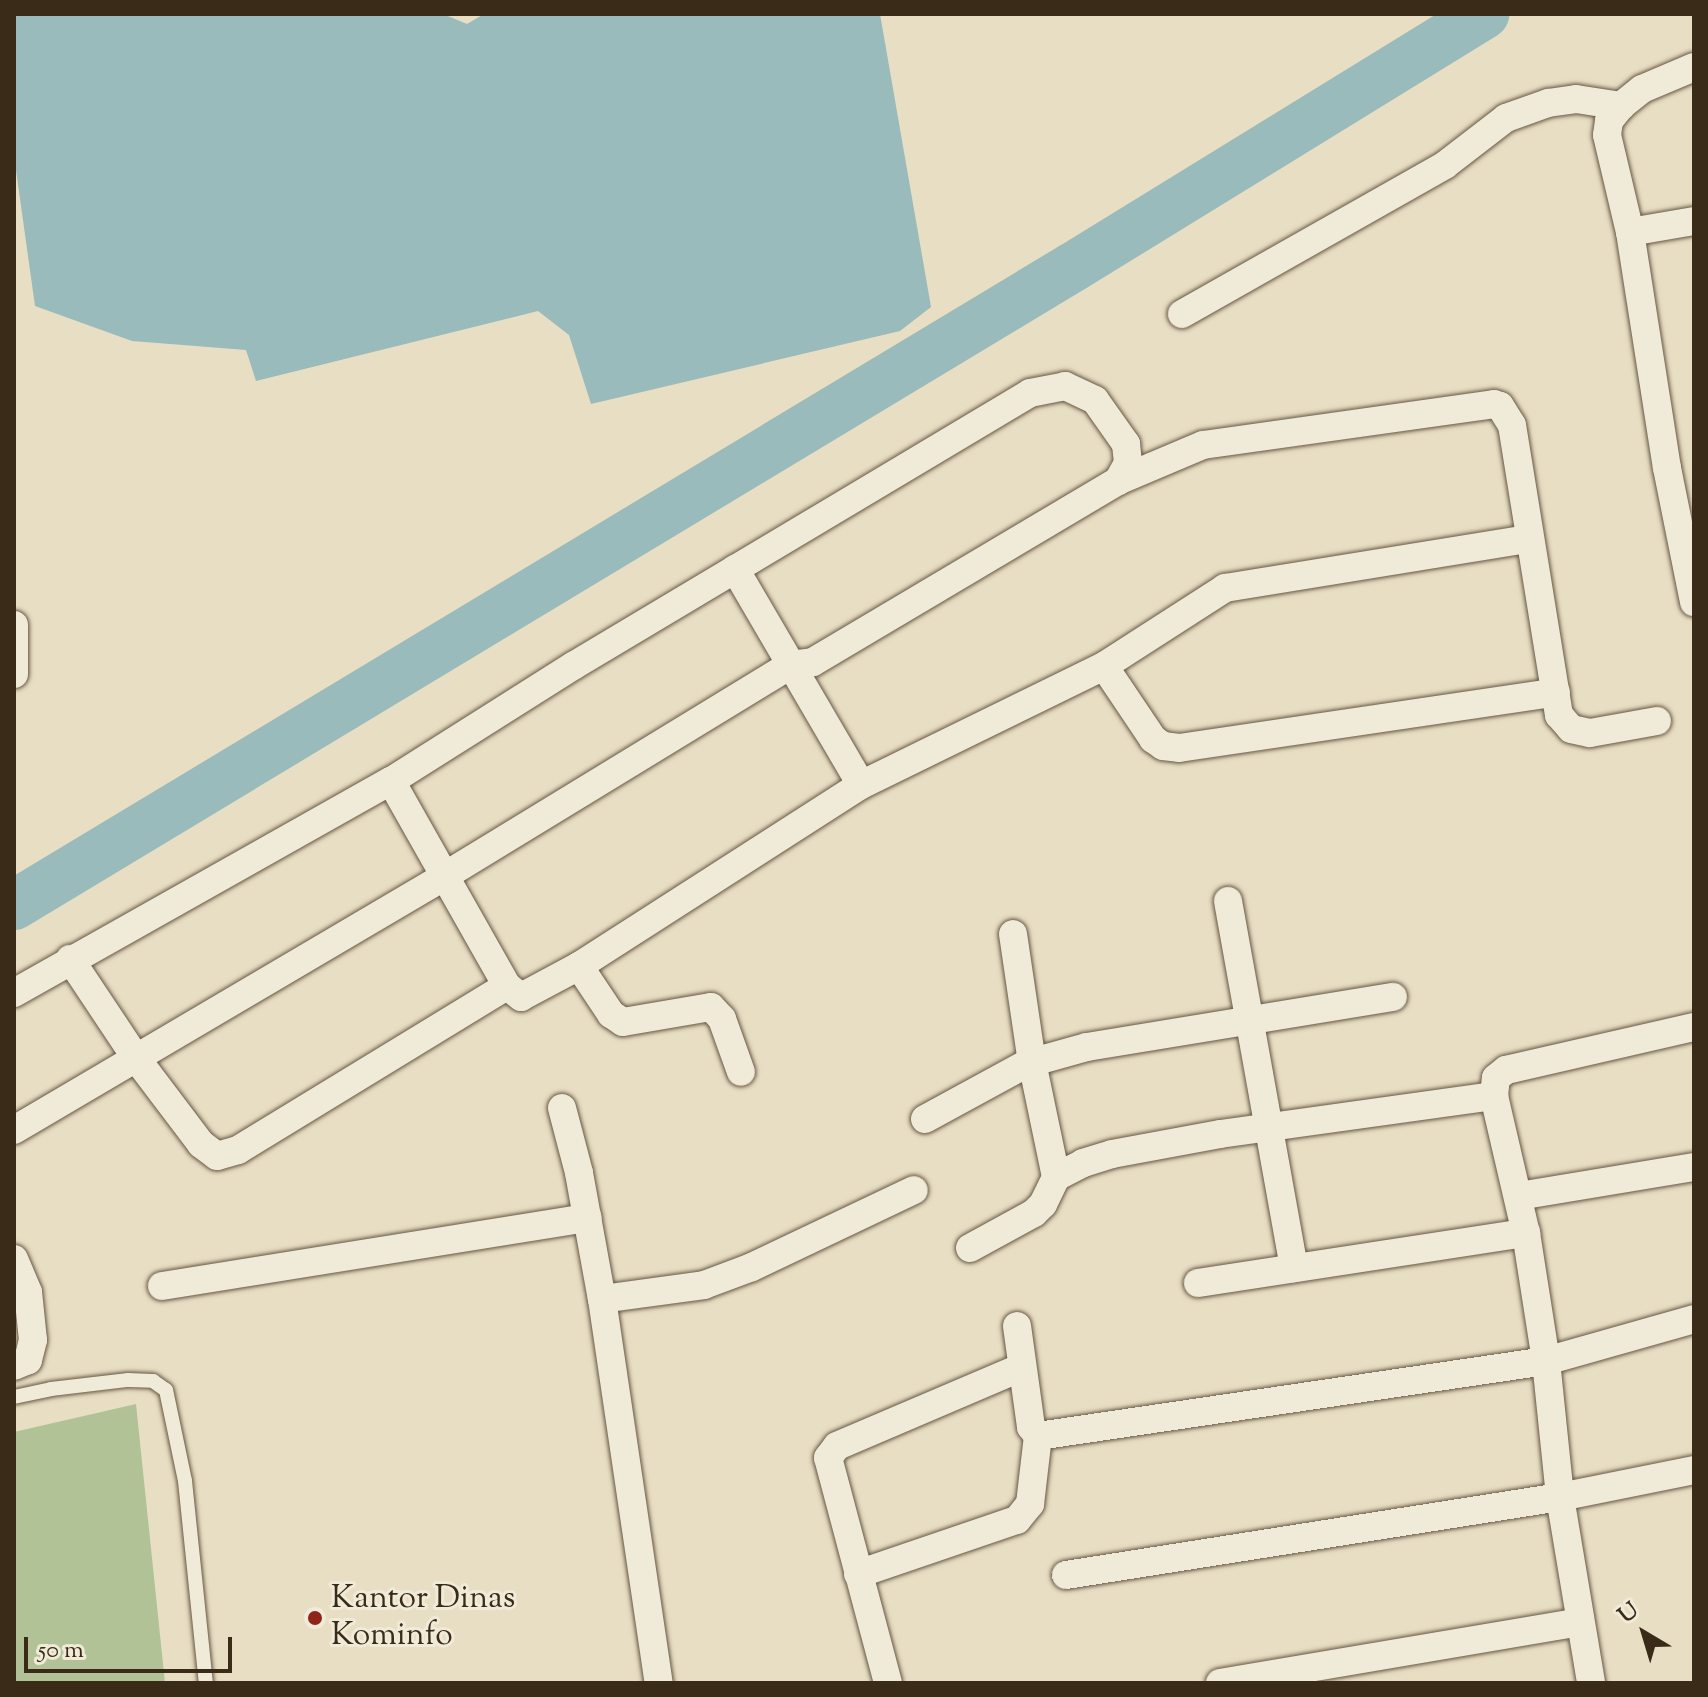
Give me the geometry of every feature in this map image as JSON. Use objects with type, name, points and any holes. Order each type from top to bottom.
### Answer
[{"type":"street","points":[[1694,67],[1651,84],[1621,106],[1609,121],[1607,135],[1630,232],[1667,468],[1694,602]]},
{"type":"street","points":[[1182,314],[1445,165],[1506,118],[1548,103],[1576,99],[1621,106]]},
{"type":"street","points":[[1630,232],[1694,221]]},
{"type":"street","points":[[14,993],[391,781],[735,569],[1030,393],[1065,386],[1095,400],[1126,444],[1128,463],[1118,481]]},
{"type":"street","points":[[14,1130],[443,877],[790,665],[813,662],[1118,481],[1203,445],[1494,404],[1500,406],[1512,425],[1559,715],[1578,732],[1657,721]]},
{"type":"street","points":[[391,781],[507,986],[521,997],[579,966],[861,785],[1104,666],[1225,588],[1529,539]]},
{"type":"street","points":[[735,569],[861,785]]},
{"type":"street","points":[[14,625],[14,674]]},
{"type":"street","points":[[1104,666],[1153,739],[1163,746],[1179,748],[1556,692]]},
{"type":"street","points":[[1228,901],[1294,1268]]},
{"type":"street","points":[[1013,934],[1032,1062],[1056,1177]]},
{"type":"street","points":[[70,959],[136,1058],[201,1144],[217,1156],[238,1150],[507,986]]},
{"type":"street","points":[[579,966],[611,1014],[623,1022],[711,1007],[722,1019],[741,1072]]},
{"type":"street","points":[[925,1119],[1032,1062],[1087,1047],[1393,997]]},
{"type":"street","points":[[1591,1683],[1560,1497],[1546,1361],[1526,1233],[1494,1096],[1496,1078],[1506,1070],[1694,1027]]},
{"type":"street","points":[[970,1248],[1034,1213],[1043,1204],[1056,1177],[1083,1163],[1112,1154],[1271,1127],[1494,1096]]},
{"type":"street","points":[[562,1108],[588,1218],[602,1299],[659,1683]]},
{"type":"street","points":[[1519,1196],[1694,1167]]},
{"type":"street","points":[[602,1299],[704,1285],[752,1267],[914,1190]]},
{"type":"street","points":[[162,1286],[588,1218]]},
{"type":"street","points":[[1198,1283],[1526,1233]]},
{"type":"street","points":[[14,1366],[28,1360],[33,1340],[28,1292],[16,1265]]},
{"type":"street","points":[[1038,1436],[1546,1361],[1694,1319]]},
{"type":"street","points":[[858,1574],[1017,1520],[1030,1504],[1038,1436],[1031,1427],[1017,1326]]},
{"type":"street","points":[[888,1683],[828,1464],[833,1448],[1022,1367]]},
{"type":"street","points":[[1066,1575],[1560,1497],[1694,1470]]},
{"type":"street","points":[[1220,1683],[1580,1622]]},
{"type":"lane","points":[[14,1397],[51,1389],[128,1380],[153,1381],[166,1390],[185,1481],[206,1683]]},
{"type":"green space","points":[[136,1404],[165,1683],[14,1683],[14,1432]]},
{"type":"water","points":[[14,14],[443,14],[467,24],[484,14],[880,14],[931,307],[900,331],[591,404],[569,335],[538,311],[256,381],[246,350],[132,341],[35,306],[14,156]]},
{"type":"waterway","points":[[14,905],[1073,267],[1485,14]]},
{"type":"place","name":"Kantor Dinas Kominfo","points":[[315,1618]]}]
